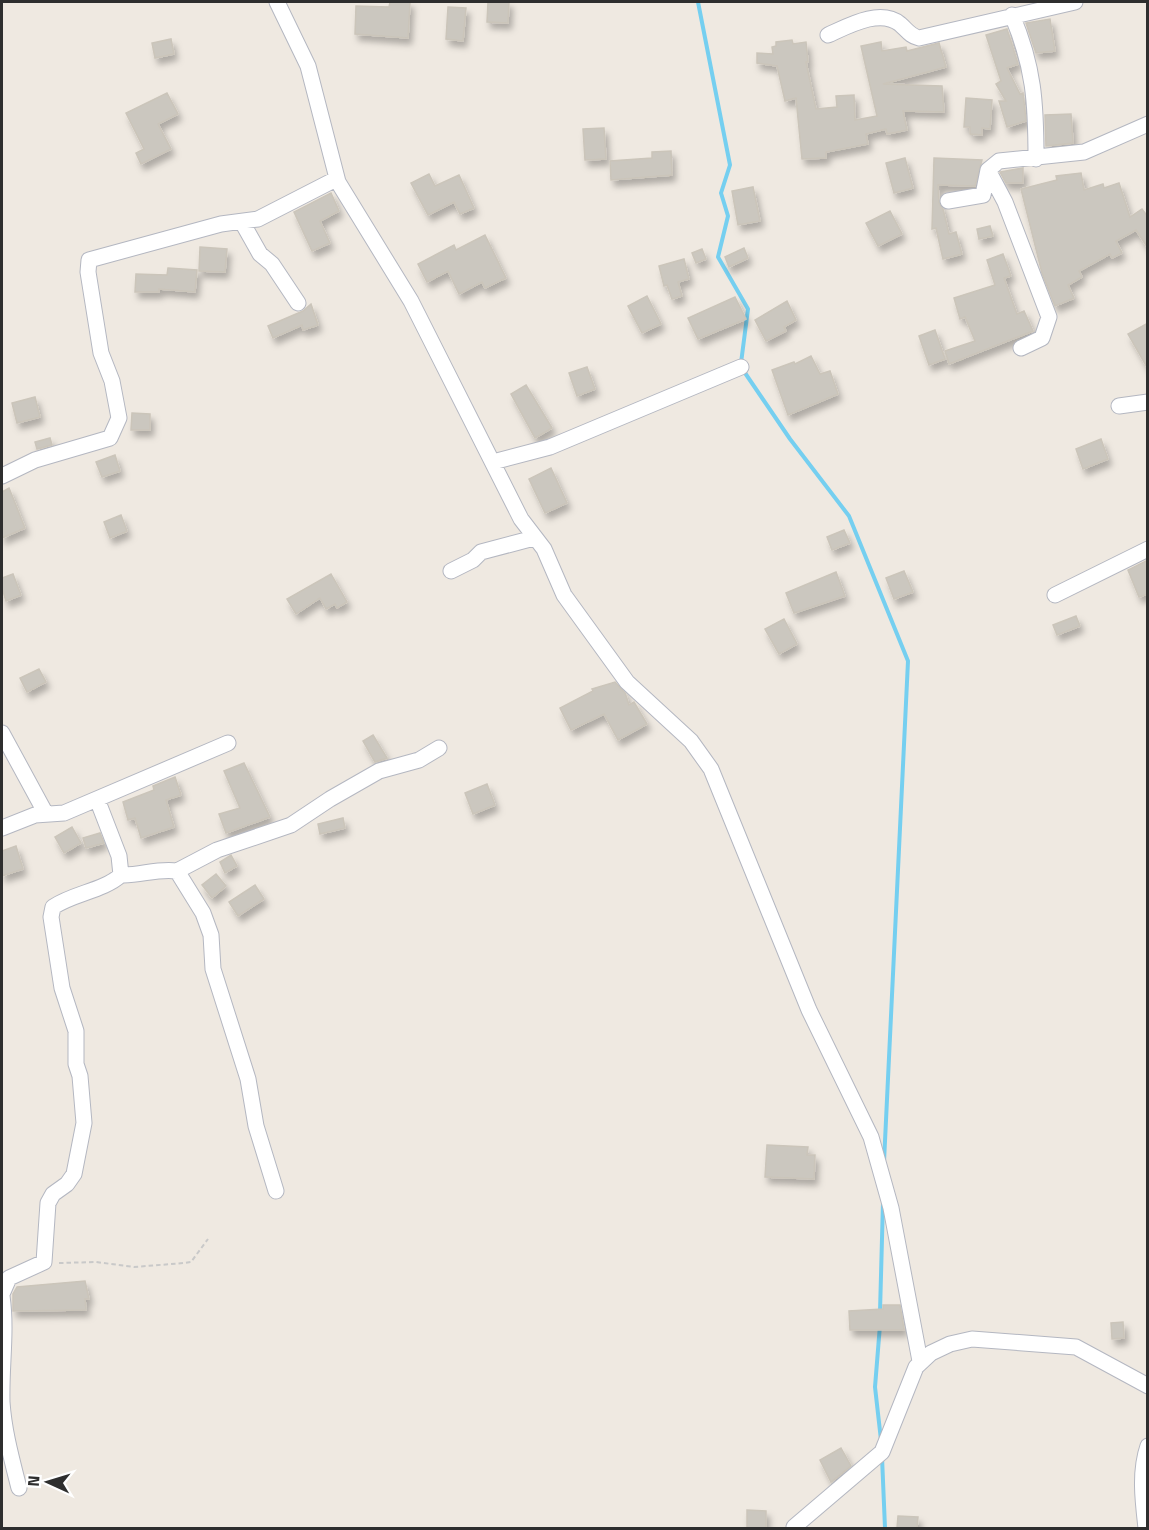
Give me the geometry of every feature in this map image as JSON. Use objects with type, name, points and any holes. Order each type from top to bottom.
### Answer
[{"type":"street","points":[[277,2],[308,66],[336,179],[411,301],[521,519],[544,549],[564,595],[627,682],[691,741],[711,769],[809,1010],[871,1137],[891,1208],[921,1361]]},
{"type":"street","points":[[828,35],[851,25],[879,18],[900,23],[907,32],[919,38],[1075,2]]},
{"type":"street","points":[[1012,15],[1025,46],[1036,99],[1036,159]]},
{"type":"street","points":[[948,201],[983,195],[988,170],[999,161],[1036,159],[1084,152],[1148,124]]},
{"type":"street","points":[[988,170],[1005,202],[1049,317],[1042,338],[1021,348]]},
{"type":"street","points":[[2,476],[35,460],[110,438],[119,418],[112,381],[101,353],[88,272],[89,260],[272,213],[336,179]]},
{"type":"street","points":[[242,222],[260,254],[272,264],[298,303]]},
{"type":"street","points":[[493,462],[550,447],[741,367]]},
{"type":"street","points":[[1119,406],[1148,402]]},
{"type":"street","points":[[450,571],[473,561],[481,552],[534,538]]},
{"type":"street","points":[[1055,595],[1148,549]]},
{"type":"street","points":[[2,733],[28,786],[46,814]]},
{"type":"street","points":[[2,828],[35,815],[64,813],[228,743]]},
{"type":"street","points":[[19,1488],[6,1438],[2,1402],[5,1318],[2,1295],[9,1278],[44,1262],[48,1203],[53,1194],[67,1184],[74,1174],[84,1123],[80,1076],[76,1064],[76,1031],[62,988],[51,917],[53,907],[64,900],[112,883],[121,875],[136,876],[164,869],[177,871],[217,850],[291,825],[379,771],[418,760],[439,748]]},
{"type":"street","points":[[97,799],[119,856],[121,875]]},
{"type":"street","points":[[177,871],[203,913],[211,934],[213,969],[248,1079],[256,1126],[276,1191]]},
{"type":"street","points":[[794,1527],[882,1452],[921,1361],[931,1353],[972,1339],[1065,1344],[1086,1350],[1148,1386]]},
{"type":"street","points":[[1146,1528],[1143,1486],[1144,1457],[1148,1446]]},
{"type":"path","points":[[44,1262],[96,1262],[134,1267],[171,1265],[191,1262],[208,1239]]},
{"type":"building","points":[[390,2],[410,2],[408,38],[355,34],[356,6],[389,7]]},
{"type":"building","points":[[488,2],[509,2],[508,23],[487,22]]},
{"type":"building","points":[[448,7],[466,8],[463,41],[446,39]]},
{"type":"building","points":[[1050,19],[1055,51],[1036,53],[1026,23]]},
{"type":"building","points":[[1007,29],[1018,64],[1007,68],[1020,94],[1023,93],[1026,121],[1007,127],[999,101],[1006,101],[996,84],[1001,81],[986,35]]},
{"type":"building","points":[[171,39],[174,54],[155,58],[152,43]]},
{"type":"building","points":[[792,40],[793,44],[806,42],[808,62],[806,62],[816,109],[837,107],[836,96],[854,95],[855,120],[877,116],[861,46],[881,42],[882,51],[906,47],[907,51],[939,43],[946,67],[883,84],[942,86],[944,112],[903,111],[907,130],[887,134],[886,129],[866,134],[868,144],[826,152],[826,158],[802,159],[796,98],[785,101],[777,66],[757,63],[757,53],[773,54],[772,47],[776,46],[776,42]]},
{"type":"building","points":[[167,93],[178,114],[158,124],[171,149],[141,164],[136,153],[144,149],[126,113]]},
{"type":"building","points":[[966,98],[992,100],[990,129],[982,128],[982,135],[970,134],[970,127],[964,127]]},
{"type":"building","points":[[1071,114],[1073,143],[1046,146],[1045,115]]},
{"type":"building","points":[[604,128],[606,159],[585,160],[583,129]]},
{"type":"building","points":[[671,151],[672,175],[611,180],[610,161],[652,158],[652,152]]},
{"type":"building","points":[[905,158],[913,188],[894,193],[886,163]]},
{"type":"building","points":[[934,158],[982,160],[975,186],[938,185],[939,203],[943,209],[949,234],[956,232],[962,254],[943,259],[936,228],[932,229]]},
{"type":"building","points":[[1023,168],[1023,183],[1006,183],[1000,172]]},
{"type":"building","points":[[1081,173],[1084,190],[1103,184],[1104,188],[1119,183],[1130,217],[1142,209],[1148,217],[1148,248],[1136,230],[1116,241],[1122,253],[1112,258],[1110,254],[1079,271],[1082,277],[1068,285],[1074,298],[1055,306],[1042,273],[1021,189],[1057,180],[1056,176]]},
{"type":"building","points":[[429,174],[435,186],[459,175],[474,208],[460,214],[454,202],[428,215],[411,183]]},
{"type":"building","points":[[753,187],[760,221],[738,225],[732,191]]},
{"type":"building","points":[[331,193],[339,211],[320,221],[330,243],[312,251],[294,212]]},
{"type":"building","points":[[890,211],[902,234],[878,246],[866,223]]},
{"type":"building","points":[[990,226],[993,236],[979,239],[977,229]]},
{"type":"building","points":[[485,235],[506,278],[485,288],[482,282],[459,294],[448,271],[427,282],[418,264],[454,245],[456,250]]},
{"type":"building","points":[[200,247],[227,249],[225,272],[199,271]]},
{"type":"building","points":[[744,248],[748,258],[729,267],[725,257]]},
{"type":"building","points":[[702,249],[706,259],[696,263],[692,253]]},
{"type":"building","points":[[1003,254],[1011,276],[1004,278],[1017,314],[1024,311],[1033,331],[949,364],[945,351],[975,341],[965,317],[960,319],[954,298],[995,285],[987,260]]},
{"type":"building","points":[[684,259],[689,279],[678,282],[682,296],[672,299],[667,285],[664,286],[659,266]]},
{"type":"building","points":[[168,268],[197,270],[195,292],[159,289],[159,292],[135,292],[136,274],[167,275]]},
{"type":"building","points":[[647,296],[661,324],[642,333],[628,306]]},
{"type":"building","points":[[735,297],[746,319],[698,339],[688,318]]},
{"type":"building","points":[[787,301],[796,320],[784,327],[786,331],[766,341],[755,320]]},
{"type":"building","points":[[311,304],[318,325],[303,330],[302,325],[273,338],[268,326],[303,311]]},
{"type":"building","points":[[1148,323],[1148,369],[1128,334]]},
{"type":"building","points":[[935,330],[945,359],[929,365],[919,336]]},
{"type":"building","points":[[811,356],[820,374],[830,371],[838,394],[788,415],[772,370],[794,362],[795,364]]},
{"type":"building","points":[[587,367],[595,389],[577,396],[569,373]]},
{"type":"building","points":[[526,385],[552,428],[535,438],[511,394]]},
{"type":"building","points":[[35,397],[40,417],[17,423],[12,403]]},
{"type":"building","points":[[132,413],[150,414],[150,430],[131,430]]},
{"type":"building","points":[[50,438],[52,445],[37,449],[35,442]]},
{"type":"building","points":[[1101,439],[1108,459],[1083,469],[1076,449]]},
{"type":"building","points":[[115,455],[120,471],[102,477],[96,462]]},
{"type":"building","points":[[551,468],[567,503],[545,513],[529,479]]},
{"type":"building","points":[[9,488],[25,528],[2,538],[2,492]]},
{"type":"building","points":[[121,515],[127,531],[110,538],[104,522]]},
{"type":"building","points":[[844,530],[850,543],[832,550],[827,537]]},
{"type":"building","points":[[1148,560],[1148,594],[1139,597],[1128,570]]},
{"type":"building","points":[[904,571],[913,592],[894,599],[886,578]]},
{"type":"building","points":[[836,572],[845,596],[794,613],[786,593]]},
{"type":"building","points":[[13,574],[21,595],[6,601],[2,578]]},
{"type":"building","points":[[331,574],[347,602],[337,608],[335,604],[326,609],[320,598],[296,614],[287,599]]},
{"type":"building","points":[[1076,616],[1080,626],[1057,635],[1053,625]]},
{"type":"building","points":[[784,619],[797,644],[779,654],[765,629]]},
{"type":"building","points":[[39,669],[46,682],[27,692],[20,678]]},
{"type":"building","points":[[615,682],[625,693],[629,705],[634,702],[647,724],[618,740],[604,714],[571,730],[560,708],[593,691],[592,689]]},
{"type":"building","points":[[373,735],[387,758],[375,762],[363,741]]},
{"type":"building","points":[[244,763],[270,817],[226,833],[219,814],[240,808],[224,771]]},
{"type":"building","points":[[175,777],[181,795],[166,800],[174,827],[141,838],[135,818],[128,820],[123,802],[154,790],[153,786]]},
{"type":"building","points":[[487,784],[495,805],[473,814],[465,793]]},
{"type":"building","points":[[343,818],[345,828],[320,834],[318,824]]},
{"type":"building","points":[[72,827],[81,843],[64,853],[55,837]]},
{"type":"building","points":[[100,833],[104,843],[86,848],[83,838]]},
{"type":"building","points":[[16,846],[23,869],[2,876],[2,851]]},
{"type":"building","points":[[231,855],[237,866],[225,873],[220,862]]},
{"type":"building","points":[[216,874],[226,886],[212,898],[202,885]]},
{"type":"building","points":[[255,885],[264,899],[238,916],[229,902]]},
{"type":"building","points":[[767,1145],[808,1147],[807,1155],[815,1155],[814,1179],[765,1177]]},
{"type":"building","points":[[85,1281],[89,1299],[85,1299],[86,1310],[13,1311],[13,1294],[17,1287]]},
{"type":"building","points":[[883,1305],[900,1305],[904,1330],[850,1330],[849,1311],[883,1309]]},
{"type":"building","points":[[1123,1322],[1124,1338],[1112,1339],[1111,1323]]},
{"type":"building","points":[[841,1448],[851,1466],[831,1482],[820,1460]]},
{"type":"building","points":[[747,1510],[766,1511],[766,1528],[747,1528]]},
{"type":"building","points":[[898,1516],[918,1517],[917,1528],[897,1528]]},
{"type":"waterway","points":[[698,2],[730,165],[721,193],[728,216],[718,257],[748,309],[741,363]]},
{"type":"waterway","points":[[743,370],[790,439],[849,516],[908,661],[884,1162]]},
{"type":"waterway","points":[[880,1312],[883,1202]]},
{"type":"waterway","points":[[880,1325],[875,1387],[881,1440]]},
{"type":"waterway","points":[[882,1457],[885,1528]]}]
